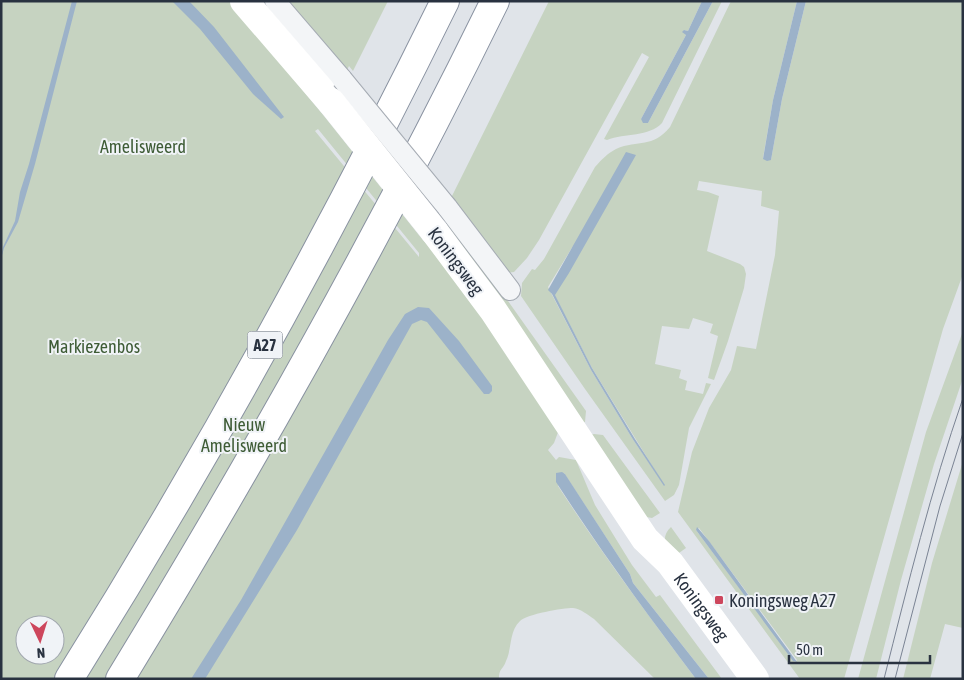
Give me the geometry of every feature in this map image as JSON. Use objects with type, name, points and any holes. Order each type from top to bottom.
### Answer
[{"type":"main road","name":"Koningsweg","points":[[244,1],[337,90],[434,231],[493,310],[645,538],[670,563],[755,679]]},
{"type":"main road","name":"A27","points":[[69,679],[146,552],[288,303],[355,178],[445,1]]},
{"type":"main road","name":"A27","points":[[120,679],[198,552],[345,293],[457,79],[495,1]]},
{"type":"main road","name":"Koningsweg","points":[[645,538],[657,571],[668,592],[733,679]]},
{"type":"street","name":"Koningsweg","points":[[276,1],[337,90],[447,207],[510,290]]},
{"type":"green space","name":"Nieuw Amelisweerd","points":[[1,1],[229,1],[422,239],[454,273],[560,427],[554,443],[548,450],[556,460],[559,457],[576,460],[595,505],[632,565],[656,597],[660,595],[722,679],[709,679],[633,583],[630,574],[564,473],[558,486],[574,511],[696,679],[655,679],[594,619],[582,611],[573,608],[537,614],[520,621],[512,635],[508,656],[500,671],[499,679],[1,679]],"holes":[[[318,129],[419,253],[419,257],[315,131]]]},
{"type":"green space","points":[[288,1],[388,1],[353,71],[349,66],[346,72]]},
{"type":"green space","points":[[549,1],[702,1],[688,31],[684,30],[686,35],[641,119],[648,123],[713,1],[722,1],[662,123],[644,133],[604,139],[649,57],[642,53],[539,240],[527,258],[514,272],[506,273],[450,200]]},
{"type":"green space","points":[[731,1],[797,1],[773,100],[763,158],[771,160],[782,99],[806,1],[963,1],[963,274],[943,329],[844,679],[800,679],[678,512],[692,452],[709,408],[731,370],[737,346],[756,349],[775,255],[779,211],[761,206],[762,191],[699,181],[697,190],[719,196],[707,251],[740,264],[744,267],[746,274],[744,288],[728,341],[714,380],[708,378],[718,336],[710,333],[713,324],[693,318],[689,329],[662,326],[655,364],[681,370],[679,378],[687,381],[685,390],[703,394],[706,383],[711,384],[689,428],[679,485],[674,495],[665,501],[521,296],[522,283],[532,269],[535,270],[544,259],[597,164],[616,149],[651,141],[670,127]],"holes":[[[573,246],[554,294],[592,368],[664,485],[632,438],[591,370],[548,287]],[[699,528],[797,660],[795,662],[696,530]]]},
{"type":"green space","points":[[447,220],[484,267],[586,411],[585,422],[582,423],[453,236],[445,222]]},
{"type":"green space","points":[[963,331],[963,378],[934,464],[901,580],[876,679],[858,679],[926,432]]},
{"type":"green space","points":[[590,435],[603,435],[660,513],[652,518],[646,517]]},
{"type":"green space","points":[[963,461],[963,628],[945,624],[930,679],[903,679],[932,563]]},
{"type":"green space","points":[[671,527],[686,548],[672,558],[665,542],[666,535]]},
{"type":"water","points":[[72,1],[77,1],[35,164],[18,222],[4,248],[1,259],[3,247],[15,221],[20,192]]},
{"type":"water","points":[[172,1],[189,1],[214,27],[284,117],[281,119],[253,94],[200,29]]},
{"type":"water","points":[[702,1],[713,1],[648,123],[643,123],[641,119],[686,35],[682,32],[684,30],[688,31]]},
{"type":"water","points":[[797,1],[806,1],[782,99],[771,160],[767,161],[763,159],[773,100]]},
{"type":"water","points":[[626,152],[636,155],[555,295],[592,368],[664,486],[632,438],[591,370],[552,294],[548,290]]},
{"type":"water","points":[[418,307],[429,308],[459,341],[492,386],[492,391],[489,394],[484,394],[427,322],[421,320],[412,324],[297,530],[205,679],[191,679],[241,600],[388,340],[405,314]]},
{"type":"water","points":[[562,472],[630,574],[633,583],[709,679],[696,679],[624,582],[556,482],[556,473]]},
{"type":"water","points":[[697,527],[797,662],[793,661],[696,530]]},
{"type":"tram line","points":[[884,679],[930,502],[963,398]]},
{"type":"tram line","points":[[895,679],[940,506],[963,433]]},
{"type":"place","name":"Koningsweg A27","points":[[719,600]]},
{"type":"park label","name":"Amelisweerd","points":[[143,146]]},
{"type":"park label","name":"Markiezenbos","points":[[94,346]]}]
